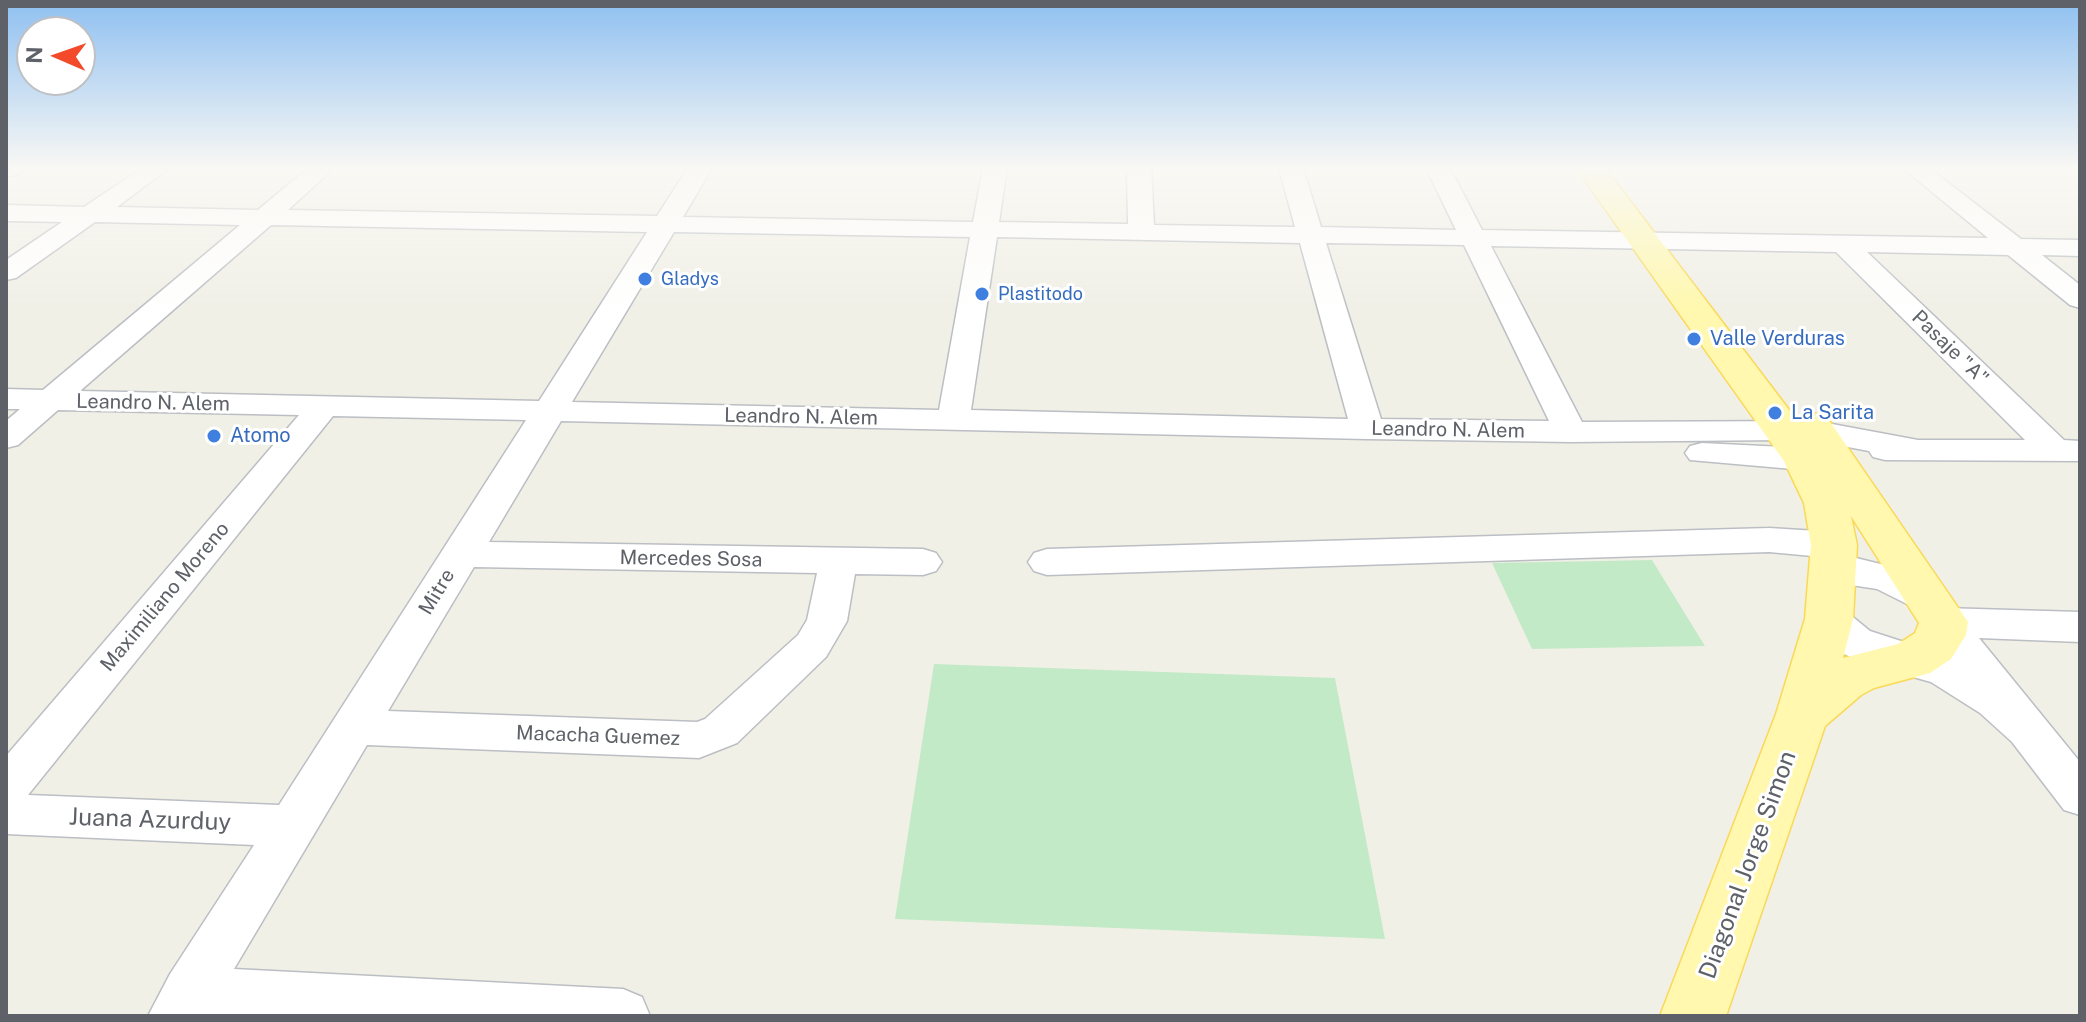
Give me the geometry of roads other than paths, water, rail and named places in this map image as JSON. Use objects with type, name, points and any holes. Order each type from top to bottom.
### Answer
[{"type":"main road","points":[[1634,216],[1657,240]]},
{"type":"main road","points":[[1642,216],[1657,240],[1936,610],[1941,635],[1933,646],[1912,660],[1861,672],[1843,681],[1802,714]]},
{"type":"main road","name":"Diagonal Jorge Simon","points":[[1693,1016],[1802,714],[1829,619],[1833,558],[1826,503],[1809,444]]},
{"type":"street","points":[[6,272],[87,216]]},
{"type":"street","points":[[187,216],[2080,248]]},
{"type":"street","name":"Mitre","points":[[182,1004],[671,216]]},
{"type":"street","points":[[953,420],[986,216]]},
{"type":"street","points":[[1141,216],[1141,231]]},
{"type":"street","points":[[1305,216],[1367,429]]},
{"type":"street","points":[[1462,216],[1583,432]]},
{"type":"street","points":[[1975,216],[2080,299]]},
{"type":"street","points":[[6,438],[263,217]]},
{"type":"street","name":"Pasaje \"A\"","points":[[1844,245],[2068,451]]},
{"type":"street","name":"Leandro N. Alem","points":[[6,399],[1583,432],[1674,453],[1809,444],[2068,451]]},
{"type":"street","name":"Maximiliano Moreno","points":[[6,788],[324,406]]},
{"type":"street","points":[[1047,562],[1769,540],[1833,558],[1856,571],[1903,583],[1936,610],[2078,790]]},
{"type":"street","name":"Mercedes Sosa","points":[[460,554],[923,562]]},
{"type":"street","name":"Macacha Guemez","points":[[355,727],[699,740],[721,731],[812,646],[827,621],[838,562]]},
{"type":"street","points":[[1936,610],[2080,627]]},
{"type":"street","points":[[1829,619],[1856,642],[1964,680],[1995,701],[2031,732]]},
{"type":"street","name":"Juana Azurduy","points":[[6,814],[294,826]]},
{"type":"street","points":[[182,1004],[599,1014]]},
{"type":"place","name":"Gladys","points":[[645,279]]},
{"type":"place","name":"Plastitodo","points":[[982,294]]},
{"type":"place","name":"Valle Verduras","points":[[1694,339]]},
{"type":"place","name":"La Sarita","points":[[1775,413]]},
{"type":"place","name":"Atomo","points":[[214,436]]}]
